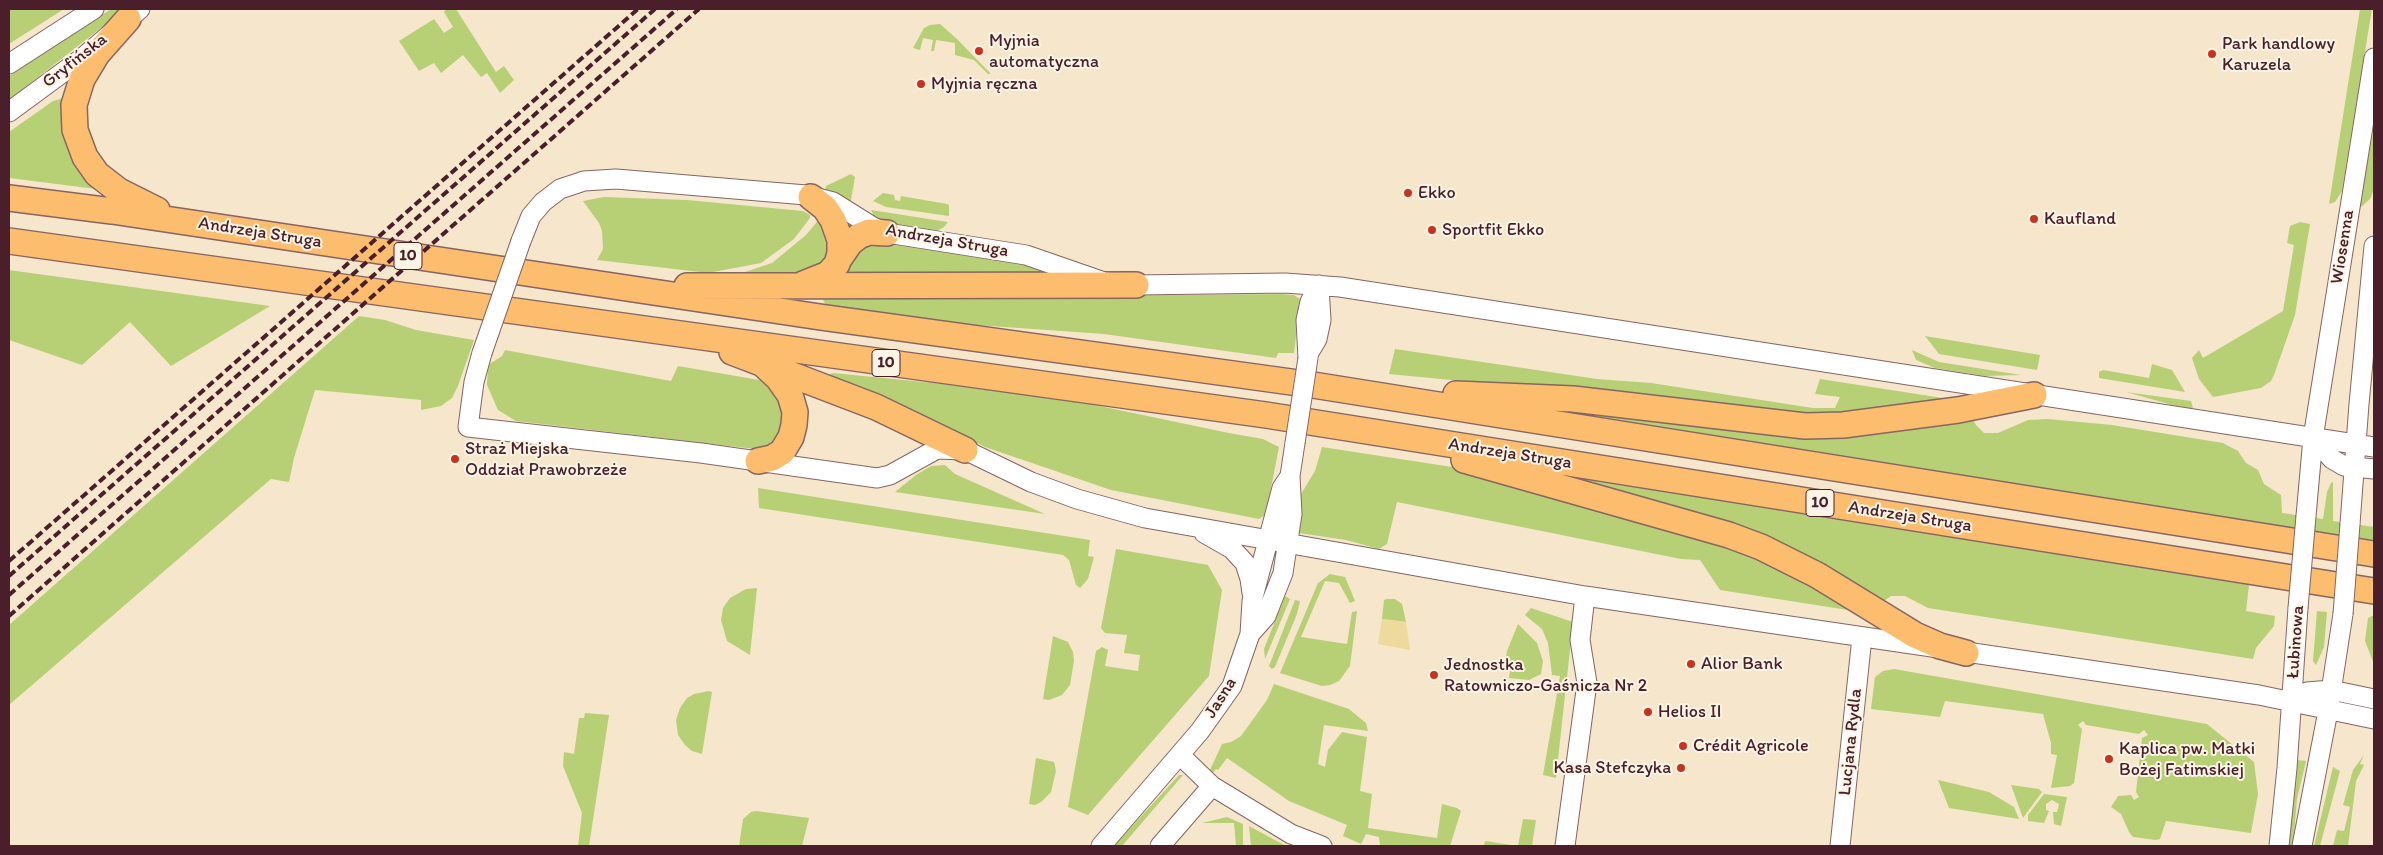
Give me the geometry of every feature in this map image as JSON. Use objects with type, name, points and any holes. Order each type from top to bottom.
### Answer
[{"type":"main road","points":[[134,14],[97,54],[78,87],[73,109],[78,140],[90,166],[112,186],[150,208],[190,223]]},
{"type":"main road","points":[[811,197],[825,208],[833,220],[840,240],[839,259]]},
{"type":"main road","name":"Andrzeja Struga","points":[[9,198],[190,223],[820,318],[1313,385],[2374,554]]},
{"type":"main road","points":[[791,286],[821,279],[833,269],[850,243],[859,236],[869,232],[887,233]]},
{"type":"main road","name":"Andrzeja Struga","points":[[9,241],[1266,415],[2374,591]]},
{"type":"main road","points":[[627,288],[737,285],[1136,285]]},
{"type":"main road","points":[[681,333],[876,407],[965,450]]},
{"type":"main road","points":[[758,461],[772,458],[782,452],[788,445],[794,425],[795,412],[790,395],[778,378],[760,362]]},
{"type":"main road","points":[[1313,385],[1573,399],[1805,426],[1843,425],[1948,411],[2034,395]]},
{"type":"main road","points":[[1266,415],[1453,457],[1746,541],[1793,561],[1920,638],[1940,646],[1966,652]]},
{"type":"street","name":"Gryfińska","points":[[9,64],[94,9]]},
{"type":"street","name":"Gryfińska","points":[[9,112],[81,59],[134,14]]},
{"type":"street","name":"Wiosenna","points":[[2313,438],[2374,58]]},
{"type":"street","name":"Andrzeja Struga","points":[[2365,445],[1318,285],[1285,283],[1136,285],[1095,280],[1026,255],[887,233],[873,227],[833,202],[811,197],[616,179],[584,181],[560,188],[543,202],[531,216],[482,353],[474,382],[468,427],[758,461],[877,478],[890,475],[937,449],[965,450],[1031,482],[1077,499],[1145,518],[1190,524],[1288,544],[1585,596],[2292,701],[2328,711],[2374,719]]},
{"type":"street","name":"Wiosenna","points":[[2365,445],[2374,246]]},
{"type":"street","points":[[1288,544],[1292,509],[1290,476],[1308,356],[1317,339],[1321,320],[1318,285]]},
{"type":"street","points":[[2313,438],[2332,459],[2344,466],[2374,469]]},
{"type":"street","name":"Łubinowa","points":[[2279,846],[2313,438]]},
{"type":"street","points":[[2302,846],[2328,711],[2344,614],[2355,468],[2365,445]]},
{"type":"street","points":[[1269,540],[1282,488],[1290,476]]},
{"type":"street","name":"Andrzeja Struga","points":[[1190,524],[1232,549],[1245,563],[1250,579],[1252,601]]},
{"type":"street","name":"Jasna","points":[[1101,846],[1180,755],[1206,723],[1232,686],[1250,634],[1252,601],[1269,540]]},
{"type":"street","name":"Jasna","points":[[1250,634],[1266,616],[1283,573],[1288,544]]},
{"type":"street","points":[[1565,846],[1587,683],[1580,640],[1585,596]]},
{"type":"street","name":"Lucjana Rydla","points":[[1840,846],[1862,637]]},
{"type":"street","points":[[2292,701],[2307,692],[2331,690],[2374,699]]},
{"type":"street","points":[[1180,755],[1212,786],[1291,834],[1322,846]]},
{"type":"street","points":[[1160,846],[1212,786]]},
{"type":"green space","points":[[9,9],[64,9],[9,44]]},
{"type":"green space","points":[[111,9],[125,9],[9,100],[9,76]]},
{"type":"green space","points":[[446,9],[456,9],[496,72],[504,66],[514,80],[500,93],[487,73],[481,77],[463,55],[441,73],[434,63],[419,71],[399,41],[434,19],[444,33],[453,27],[444,12]]},
{"type":"green space","points":[[2360,9],[2372,9],[2342,191],[2335,202],[2329,204]]},
{"type":"green space","points":[[940,24],[991,74],[988,74],[974,60],[955,55],[955,43],[936,40],[934,51],[931,51],[933,40],[923,38],[920,50],[913,48],[924,28]]},
{"type":"green space","points":[[67,97],[104,190],[9,178],[9,132],[53,101]]},
{"type":"green space","points":[[2373,133],[2374,189],[2370,199],[2361,207],[2359,205]]},
{"type":"green space","points":[[851,174],[855,177],[850,206],[825,191],[826,186]]},
{"type":"green space","points":[[883,193],[894,195],[895,200],[900,201],[901,196],[947,204],[949,205],[949,216],[886,207],[873,201]]},
{"type":"green space","points":[[604,197],[687,200],[803,211],[810,215],[810,218],[794,239],[761,263],[713,272],[700,272],[597,260],[603,249],[602,231],[599,223],[583,201]]},
{"type":"green space","points":[[871,210],[948,222],[944,227],[935,232],[885,225],[876,220]]},
{"type":"green space","points":[[821,217],[829,250],[824,263],[805,277],[739,274],[772,263],[806,235]]},
{"type":"green space","points":[[2300,222],[2310,224],[2295,315],[2274,375],[2271,381],[2261,388],[2213,397],[2199,379],[2192,358],[2199,350],[2203,358],[2283,311],[2294,245],[2287,243],[2290,226]]},
{"type":"green space","points":[[877,240],[1011,260],[1057,273],[840,280],[864,241]]},
{"type":"green space","points":[[9,270],[270,306],[171,366],[130,322],[82,365],[9,340]]},
{"type":"green space","points":[[1294,295],[1300,299],[1300,303],[1294,353],[1278,353],[1276,358],[1104,334],[962,324],[826,305],[823,300],[825,298]]},
{"type":"green space","points":[[359,316],[385,320],[416,330],[474,340],[452,398],[441,406],[421,410],[421,400],[315,390],[294,458],[289,482],[271,479],[9,705],[9,625]]},
{"type":"green space","points":[[1925,336],[2040,355],[2037,370],[1939,354]]},
{"type":"green space","points":[[1395,349],[1597,379],[1651,383],[1813,408],[1835,408],[1840,397],[1815,394],[1820,379],[1962,401],[1846,418],[1389,374]]},
{"type":"green space","points":[[505,350],[671,381],[678,366],[765,381],[783,398],[783,431],[771,444],[755,449],[516,421],[498,410],[487,385],[488,365],[502,356]]},
{"type":"green space","points":[[1912,350],[1939,362],[2021,375],[1985,376],[1935,368],[1916,360]]},
{"type":"green space","points":[[2152,364],[2172,370],[2185,392],[2099,378],[2099,372],[2103,370],[2149,378]]},
{"type":"green space","points":[[833,373],[944,384],[1090,404],[1263,439],[1279,447],[1266,514],[1259,519],[1111,490],[985,447],[933,421],[826,376]]},
{"type":"green space","points":[[2126,392],[2191,401],[2193,408],[2190,410]]},
{"type":"green space","points":[[1540,408],[1760,429],[1970,414],[1976,425],[1984,433],[1998,433],[2028,420],[2048,419],[2112,425],[2223,443],[2238,451],[2246,463],[2258,470],[2264,484],[2281,495],[2282,513],[2323,519],[2327,492],[2333,482],[2333,521],[2374,527],[2374,540],[2107,499]]},
{"type":"green space","points":[[1322,447],[1465,469],[1549,473],[2249,585],[2246,611],[2275,616],[2274,626],[2256,648],[2253,659],[1928,608],[1905,596],[1891,596],[1867,613],[1720,590],[1700,560],[1681,559],[1397,502],[1387,544],[1379,549],[1346,540],[1299,533],[1301,494],[1315,471]]},
{"type":"green space","points":[[945,465],[955,474],[1045,514],[895,492],[931,466]]},
{"type":"green space","points":[[758,488],[1090,540],[1088,556],[1094,557],[1088,579],[1080,588],[1076,585],[1069,560],[1063,555],[759,508]]},
{"type":"green space","points":[[1116,549],[1208,565],[1222,590],[1209,676],[1088,815],[1068,807],[1096,651],[1102,647],[1108,650],[1105,666],[1138,671],[1140,655],[1124,653],[1127,635],[1105,633],[1101,628]]},
{"type":"green space","points":[[1330,574],[1345,577],[1355,601],[1350,603],[1339,583],[1325,581],[1301,637],[1347,644],[1352,612],[1357,611],[1350,666],[1339,681],[1322,686],[1280,673],[1318,583]]},
{"type":"green space","points":[[757,588],[750,655],[727,641],[721,620],[723,608],[730,598],[746,589]]},
{"type":"green space","points":[[1285,596],[1290,599],[1265,659],[1264,649]]},
{"type":"green space","points":[[1395,599],[1402,604],[1406,622],[1382,619],[1384,600]]},
{"type":"green space","points":[[1295,600],[1300,601],[1297,614],[1275,667],[1272,669],[1269,666]]},
{"type":"green space","points":[[1531,608],[1573,622],[1556,778],[1543,775],[1560,676],[1552,675],[1548,643],[1542,629],[1525,615]]},
{"type":"green space","points":[[2317,611],[2327,612],[2324,647],[2316,665],[2313,661]]},
{"type":"green space","points":[[2374,615],[2374,664],[2365,641],[2368,618]]},
{"type":"green space","points":[[1518,624],[1537,643],[1543,661],[1541,674],[1529,680],[1509,678],[1510,670],[1504,669],[1507,651]]},
{"type":"green space","points":[[1053,636],[1068,642],[1073,652],[1074,661],[1070,685],[1062,695],[1049,700],[1043,699]]},
{"type":"green space","points":[[1894,669],[2207,724],[2254,762],[2258,794],[2251,833],[2166,821],[2160,839],[2133,837],[2121,814],[2111,807],[2118,796],[2131,795],[2134,800],[2139,797],[2136,792],[2142,738],[2148,735],[2144,730],[2139,734],[2086,725],[2083,721],[2078,725],[2082,729],[2074,783],[2070,786],[2051,788],[2057,755],[2051,754],[2051,743],[2043,714],[1945,701],[1940,717],[1871,709],[1875,677],[1883,671]]},
{"type":"green space","points":[[1274,684],[1349,709],[1366,723],[1368,731],[1324,725],[1318,764],[1325,767],[1328,750],[1342,732],[1367,737],[1360,791],[1372,794],[1368,828],[1437,838],[1442,804],[1461,811],[1450,846],[1380,845],[1379,837],[1366,834],[1361,844],[1343,836],[1347,825],[1289,801],[1227,758],[1218,770],[1216,769],[1213,773],[1210,770],[1222,744],[1231,742],[1241,736],[1267,700]]},
{"type":"green space","points":[[712,692],[702,754],[692,751],[685,745],[678,735],[676,720],[680,708],[687,698],[694,694]]},
{"type":"green space","points":[[585,713],[609,715],[589,846],[578,846],[582,813],[563,766],[564,752],[574,754],[579,718],[584,718]]},
{"type":"green space","points":[[2364,755],[2360,764],[2364,765],[2356,781],[2348,846],[2333,846],[2337,830],[2344,831],[2350,807],[2343,805],[2353,770]]},
{"type":"green space","points":[[1036,758],[1054,762],[1056,771],[1051,792],[1035,805],[1029,804]]},
{"type":"green space","points":[[2297,760],[2306,761],[2297,799],[2293,846],[2288,846]]},
{"type":"green space","points":[[2333,767],[2340,771],[2320,846],[2314,846]]},
{"type":"green space","points":[[1179,775],[1183,775],[1122,846],[1114,846]]},
{"type":"green space","points":[[1938,780],[1989,792],[2014,807],[2019,819],[1949,808]]},
{"type":"green space","points":[[2011,785],[2039,789],[2042,792],[2023,818]]},
{"type":"green space","points":[[2044,794],[2067,797],[2061,826],[2054,824],[2053,812],[2057,812],[2059,804],[2052,800],[2046,804],[2046,810],[2049,811],[2044,823],[2028,821],[2028,815]]},
{"type":"green space","points":[[756,811],[809,818],[802,846],[739,846],[743,819],[751,812]]},
{"type":"green space","points":[[1227,817],[1243,824],[1243,846],[1236,846],[1234,823],[1202,823]]},
{"type":"green space","points":[[1523,819],[1536,820],[1532,846],[1518,846]]},
{"type":"green space","points":[[1249,826],[1286,846],[1251,846]]},
{"type":"green space","points":[[1485,841],[1518,846],[1484,846]]},
{"type":"sand","points":[[1382,619],[1406,622],[1410,650],[1378,644]]},
{"type":"railway","points":[[9,561],[638,9]]},
{"type":"railway","points":[[9,576],[655,9]]},
{"type":"railway","points":[[9,595],[677,9]]},
{"type":"railway","points":[[9,616],[699,9]]},
{"type":"place","name":"Myjnia automatyczna","points":[[979,51]]},
{"type":"place","name":"Park handlowy Karuzela","points":[[2212,54]]},
{"type":"place","name":"Myjnia ręczna","points":[[921,84]]},
{"type":"place","name":"Ekko","points":[[1408,193]]},
{"type":"place","name":"Kaufland","points":[[2034,219]]},
{"type":"place","name":"Sportfit Ekko","points":[[1432,230]]},
{"type":"place","name":"Straż Miejska Oddział Prawobrzeże","points":[[455,459]]},
{"type":"place","name":"Alior Bank","points":[[1691,664]]},
{"type":"place","name":"Jednostka Ratowniczo-Gaśnicza Nr 2","points":[[1434,675]]},
{"type":"place","name":"Helios II","points":[[1648,712]]},
{"type":"place","name":"Crédit Agricole","points":[[1683,746]]},
{"type":"place","name":"Kaplica pw. Matki Bożej Fatimskiej","points":[[2109,759]]},
{"type":"place","name":"Kasa Stefczyka","points":[[1681,768]]}]
